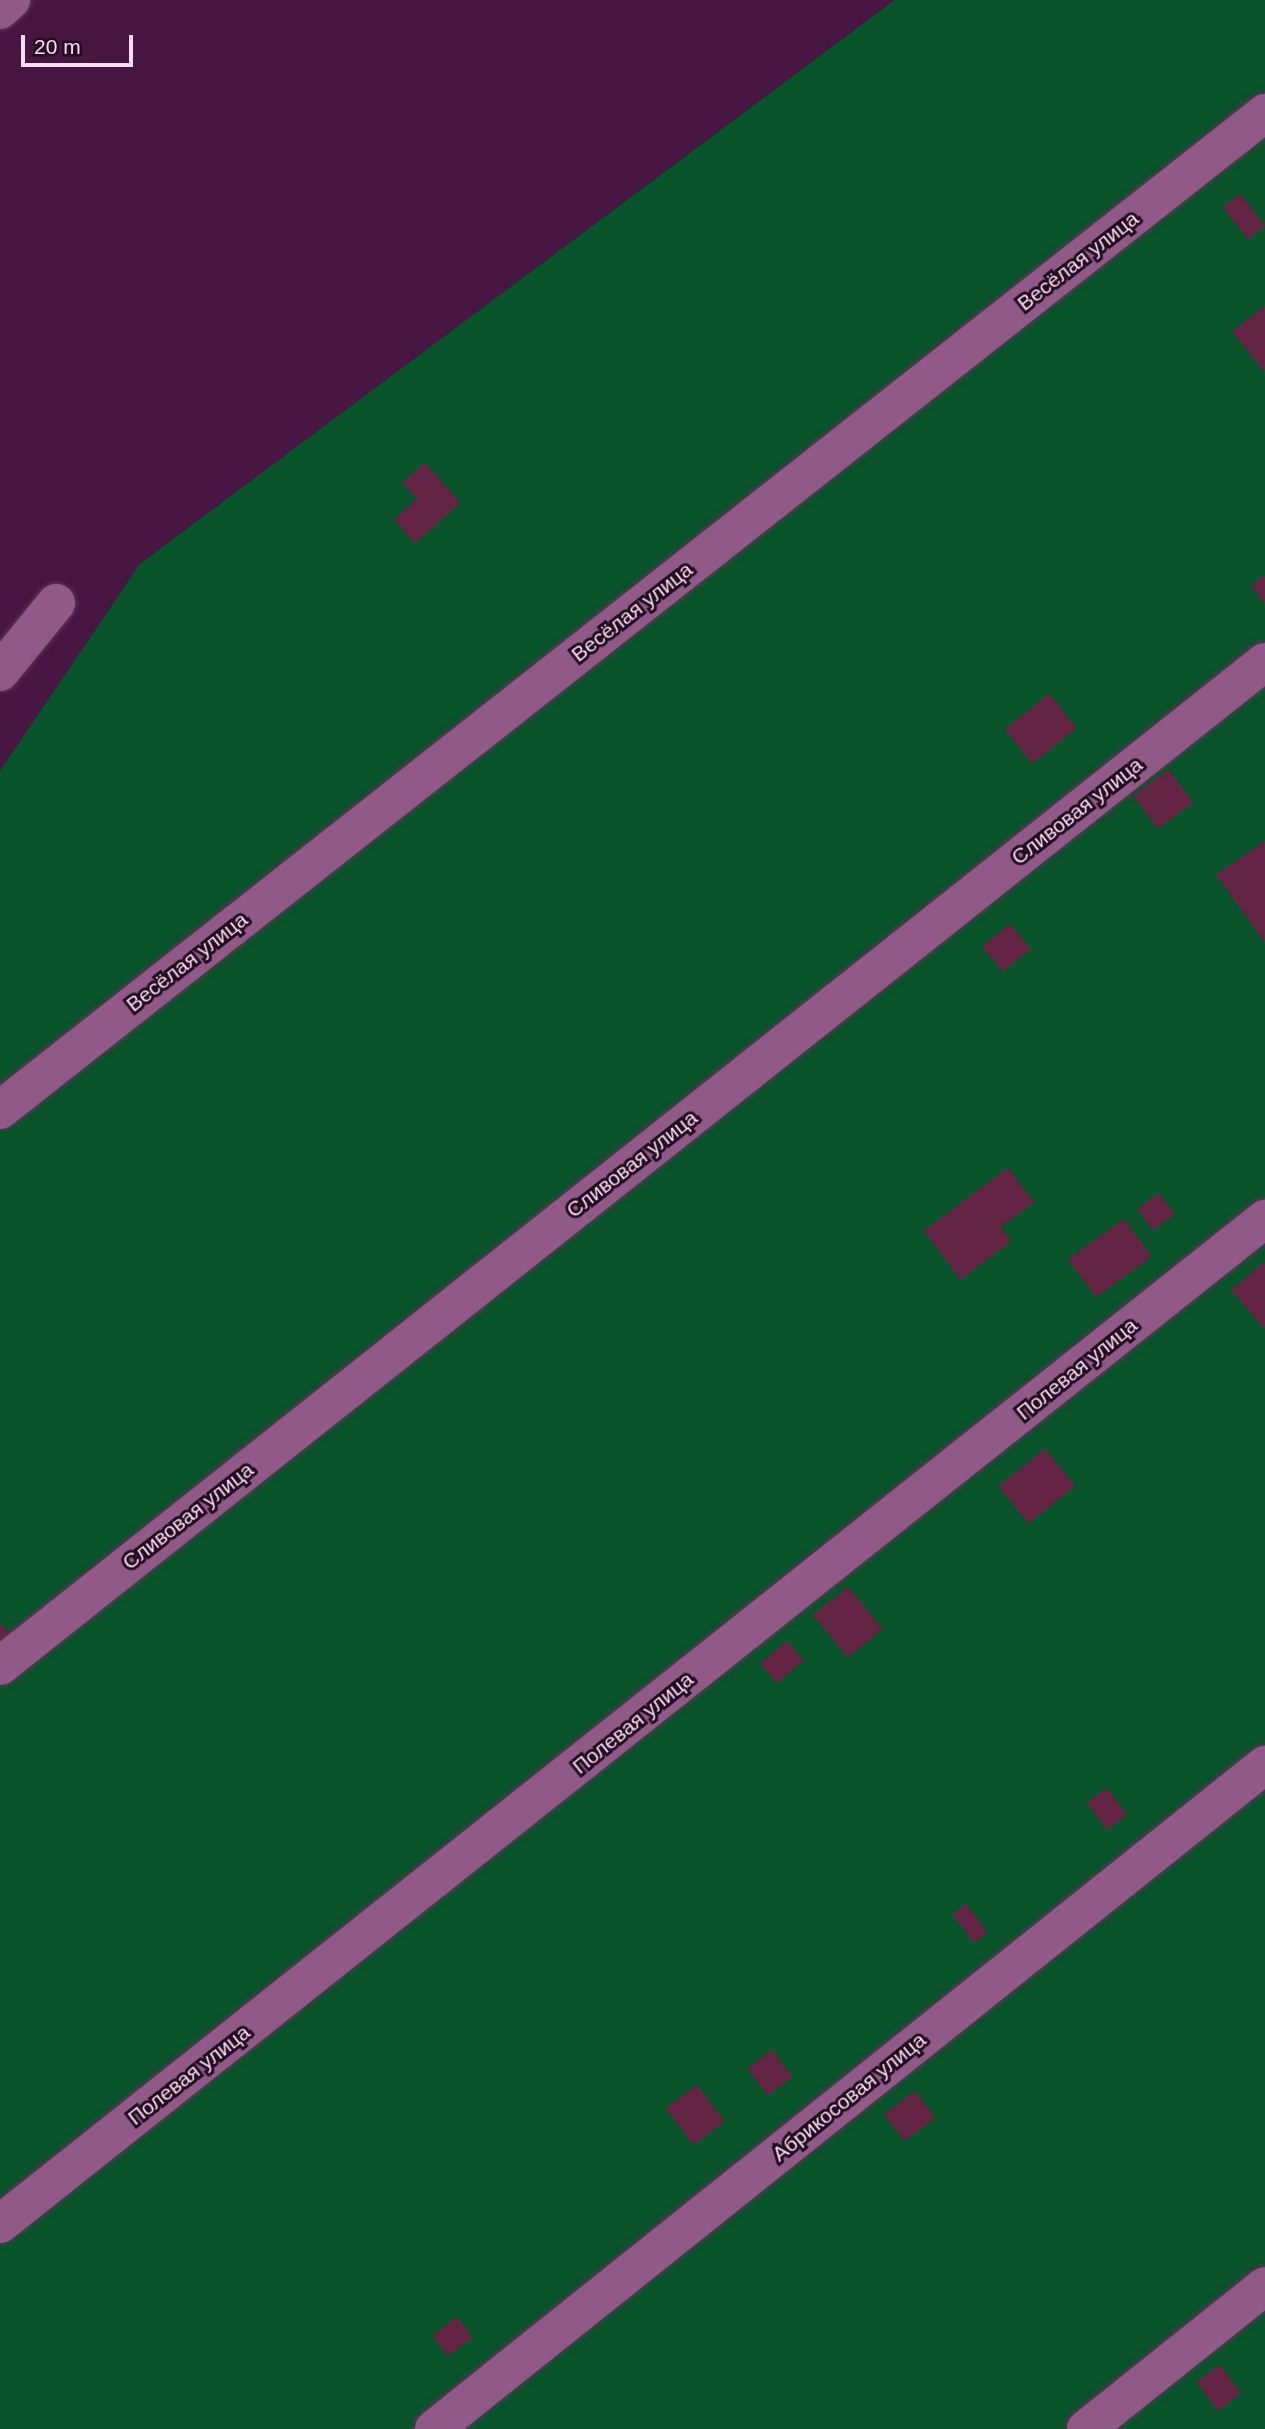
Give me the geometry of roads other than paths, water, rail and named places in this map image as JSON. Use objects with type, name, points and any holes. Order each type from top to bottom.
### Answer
[{"type":"street","points":[[0,10],[11,0]]},
{"type":"street","name":"Весёлая улица","points":[[0,1110],[1265,113]]},
{"type":"street","points":[[0,672],[56,603]]},
{"type":"street","name":"Сливовая улица","points":[[0,1666],[1265,662]]},
{"type":"street","name":"Полевая улица","points":[[0,2224],[1265,1219]]},
{"type":"street","name":"Абрикосовая улица","points":[[434,2429],[1265,1765]]},
{"type":"street","points":[[1086,2429],[1265,2286]]}]
